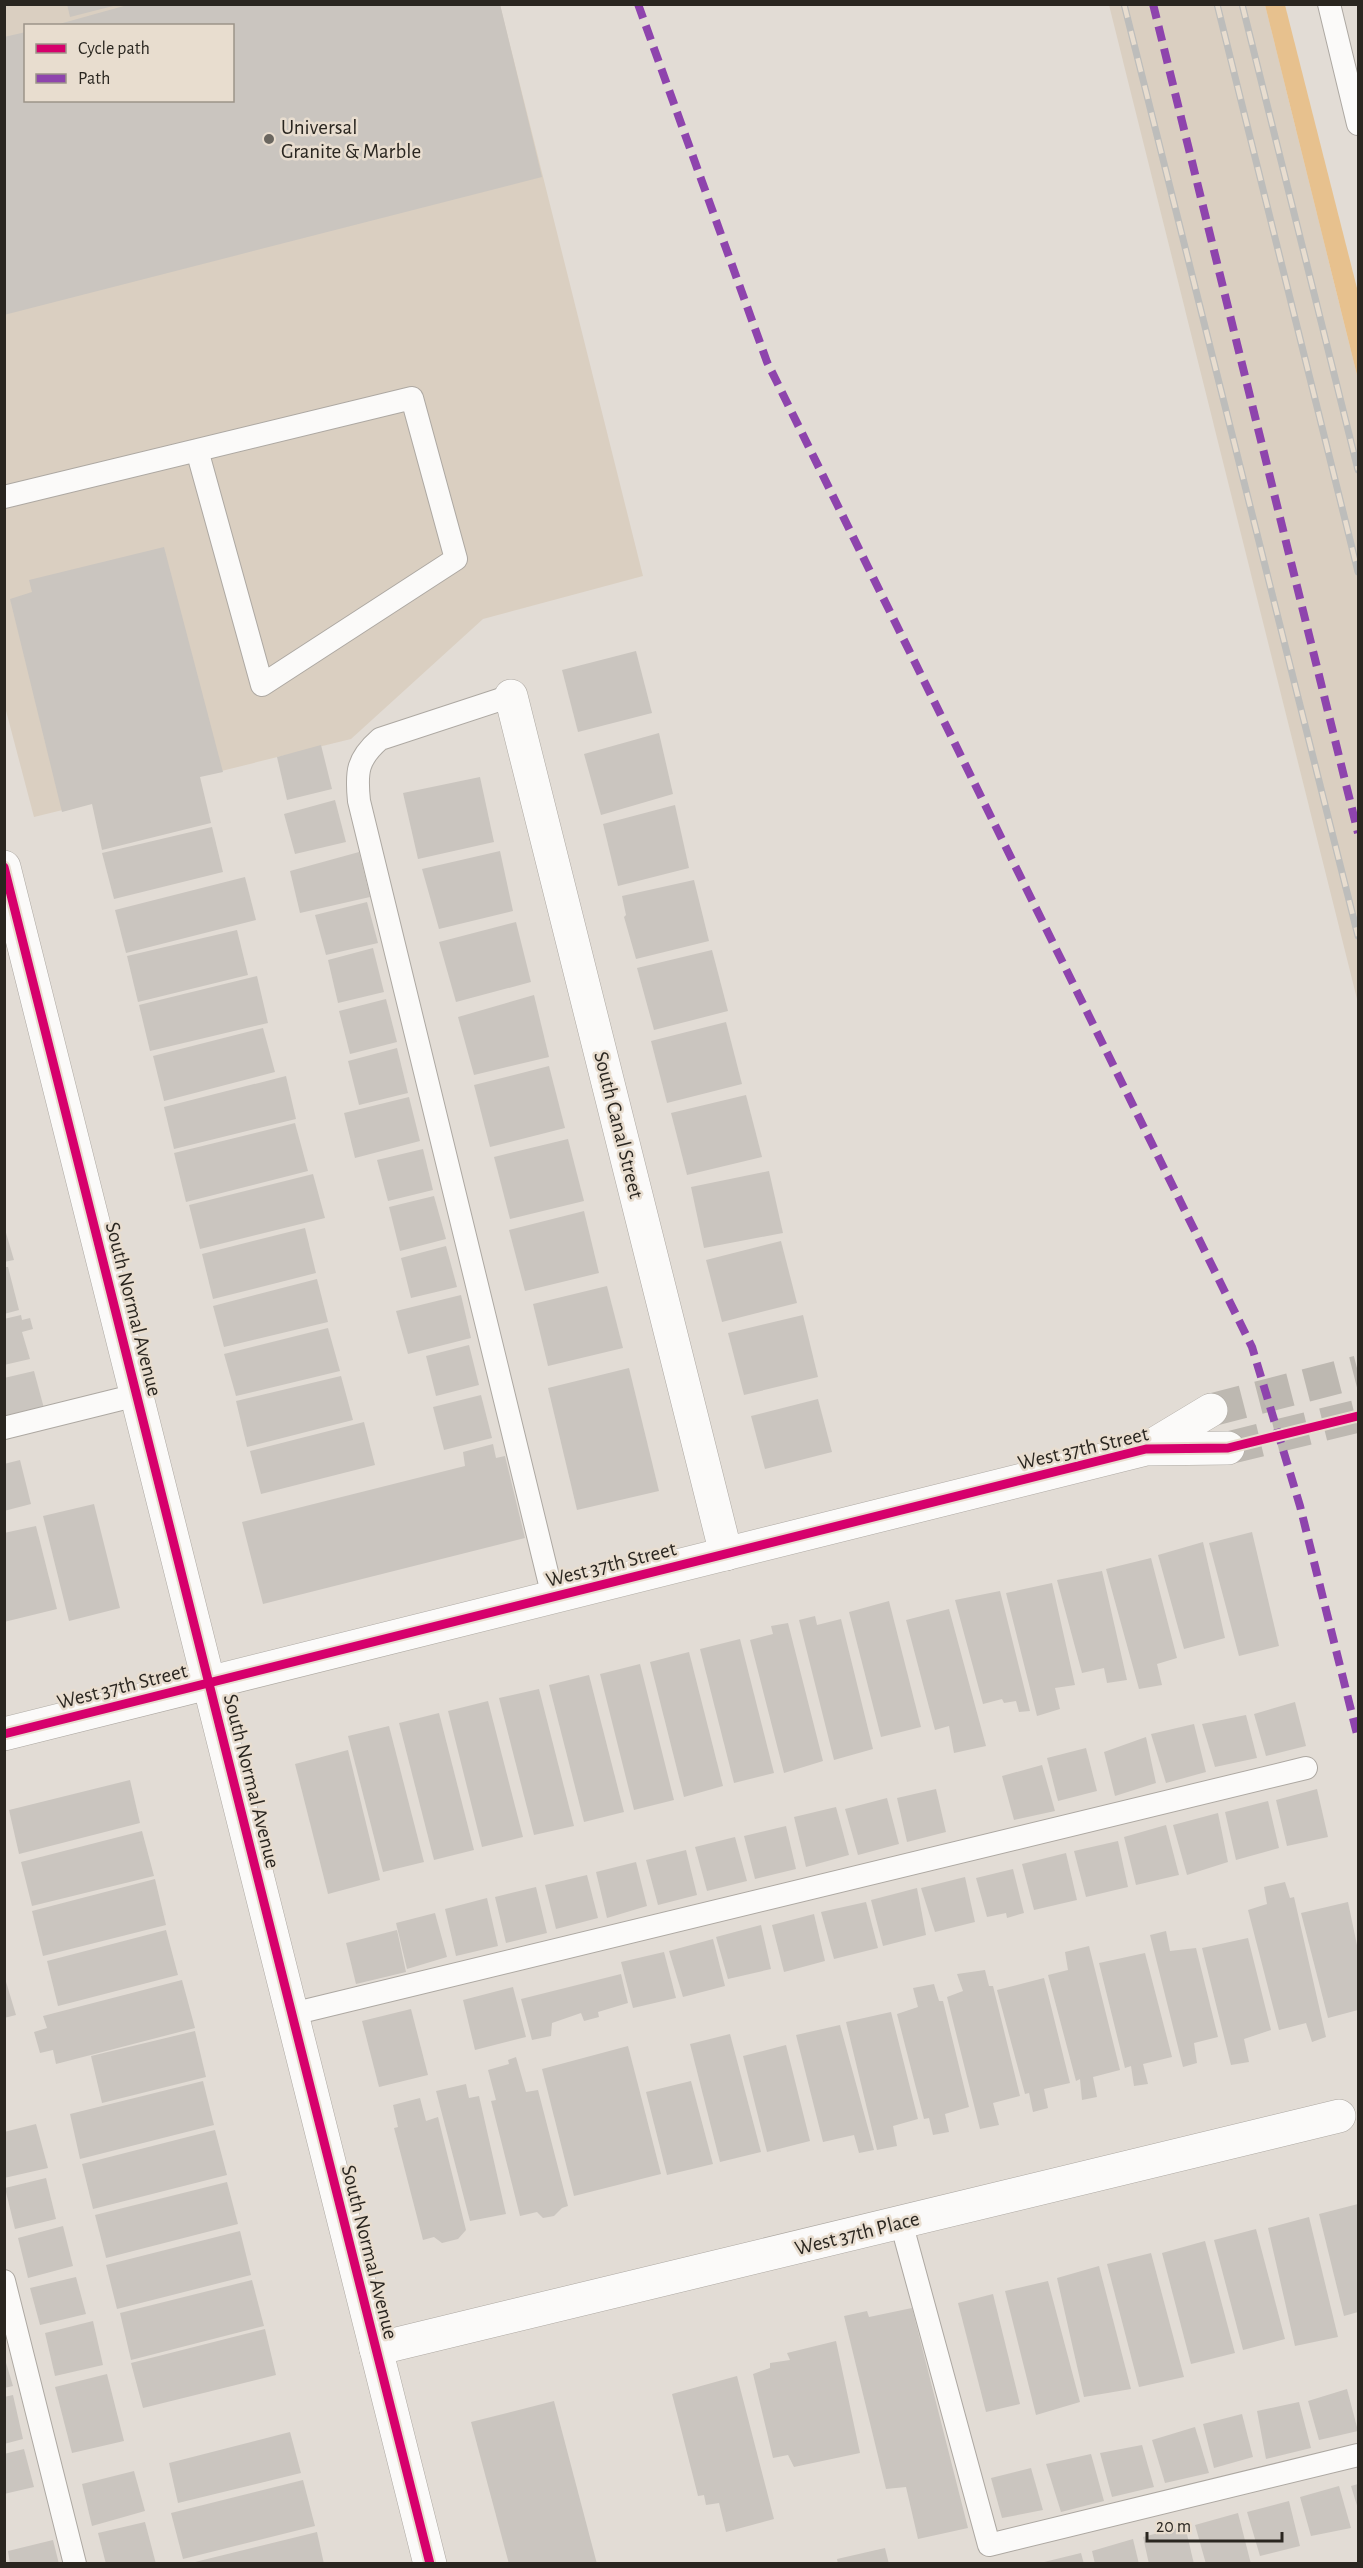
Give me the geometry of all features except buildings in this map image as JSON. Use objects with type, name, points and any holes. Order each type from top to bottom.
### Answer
[{"type":"street","name":"South Canal Street","points":[[511,696],[726,1554]]},
{"type":"street","name":"South Normal Avenue","points":[[4,867],[430,2564]]},
{"type":"street","name":"West 37th Street","points":[[1146,1449],[1211,1410]]},
{"type":"street","name":"West 37th Street","points":[[4,1734],[1146,1449],[1228,1448]]},
{"type":"street","name":"West 37th Place","points":[[376,2349],[1339,2115]]},
{"type":"lane","points":[[1329,4],[1359,124]]},
{"type":"lane","points":[[4,497],[197,450],[412,398],[456,559],[262,685],[197,450]]},
{"type":"lane","points":[[511,696],[380,739],[364,753],[357,779],[359,801],[553,1597]]},
{"type":"lane","points":[[4,1428],[137,1395]]},
{"type":"lane","points":[[292,2014],[1306,1768]]},
{"type":"lane","points":[[902,2222],[989,2545],[1359,2455]]},
{"type":"lane","points":[[4,2281],[75,2564]]},
{"type":"shaded area","points":[[4,5],[500,5],[643,576],[483,619],[351,739],[34,817],[4,703]]},
{"type":"shaded area","points":[[1109,5],[1265,5],[1358,379],[1358,1003]]},
{"type":"shaded area","points":[[1265,5],[1285,5],[1358,292],[1358,379]]},
{"type":"tunnel","points":[[1211,1410],[1358,1372]]},
{"type":"tunnel","points":[[1228,1448],[1358,1416]]},
{"type":"railway","points":[[1124,4],[1358,936]]},
{"type":"railway","points":[[1217,4],[1358,572]]},
{"type":"railway","points":[[1242,4],[1358,470]]},
{"type":"marked path","points":[[638,4],[767,362],[1252,1347],[1300,1506],[1358,1738]]},
{"type":"marked path","points":[[1153,4],[1358,833]]},
{"type":"cycle path","points":[[4,867],[430,2564]]},
{"type":"cycle path","points":[[4,1734],[1146,1449],[1228,1448],[1358,1416]]},
{"type":"place","name":"Universal Granite & Marble","points":[[269,139]]}]
